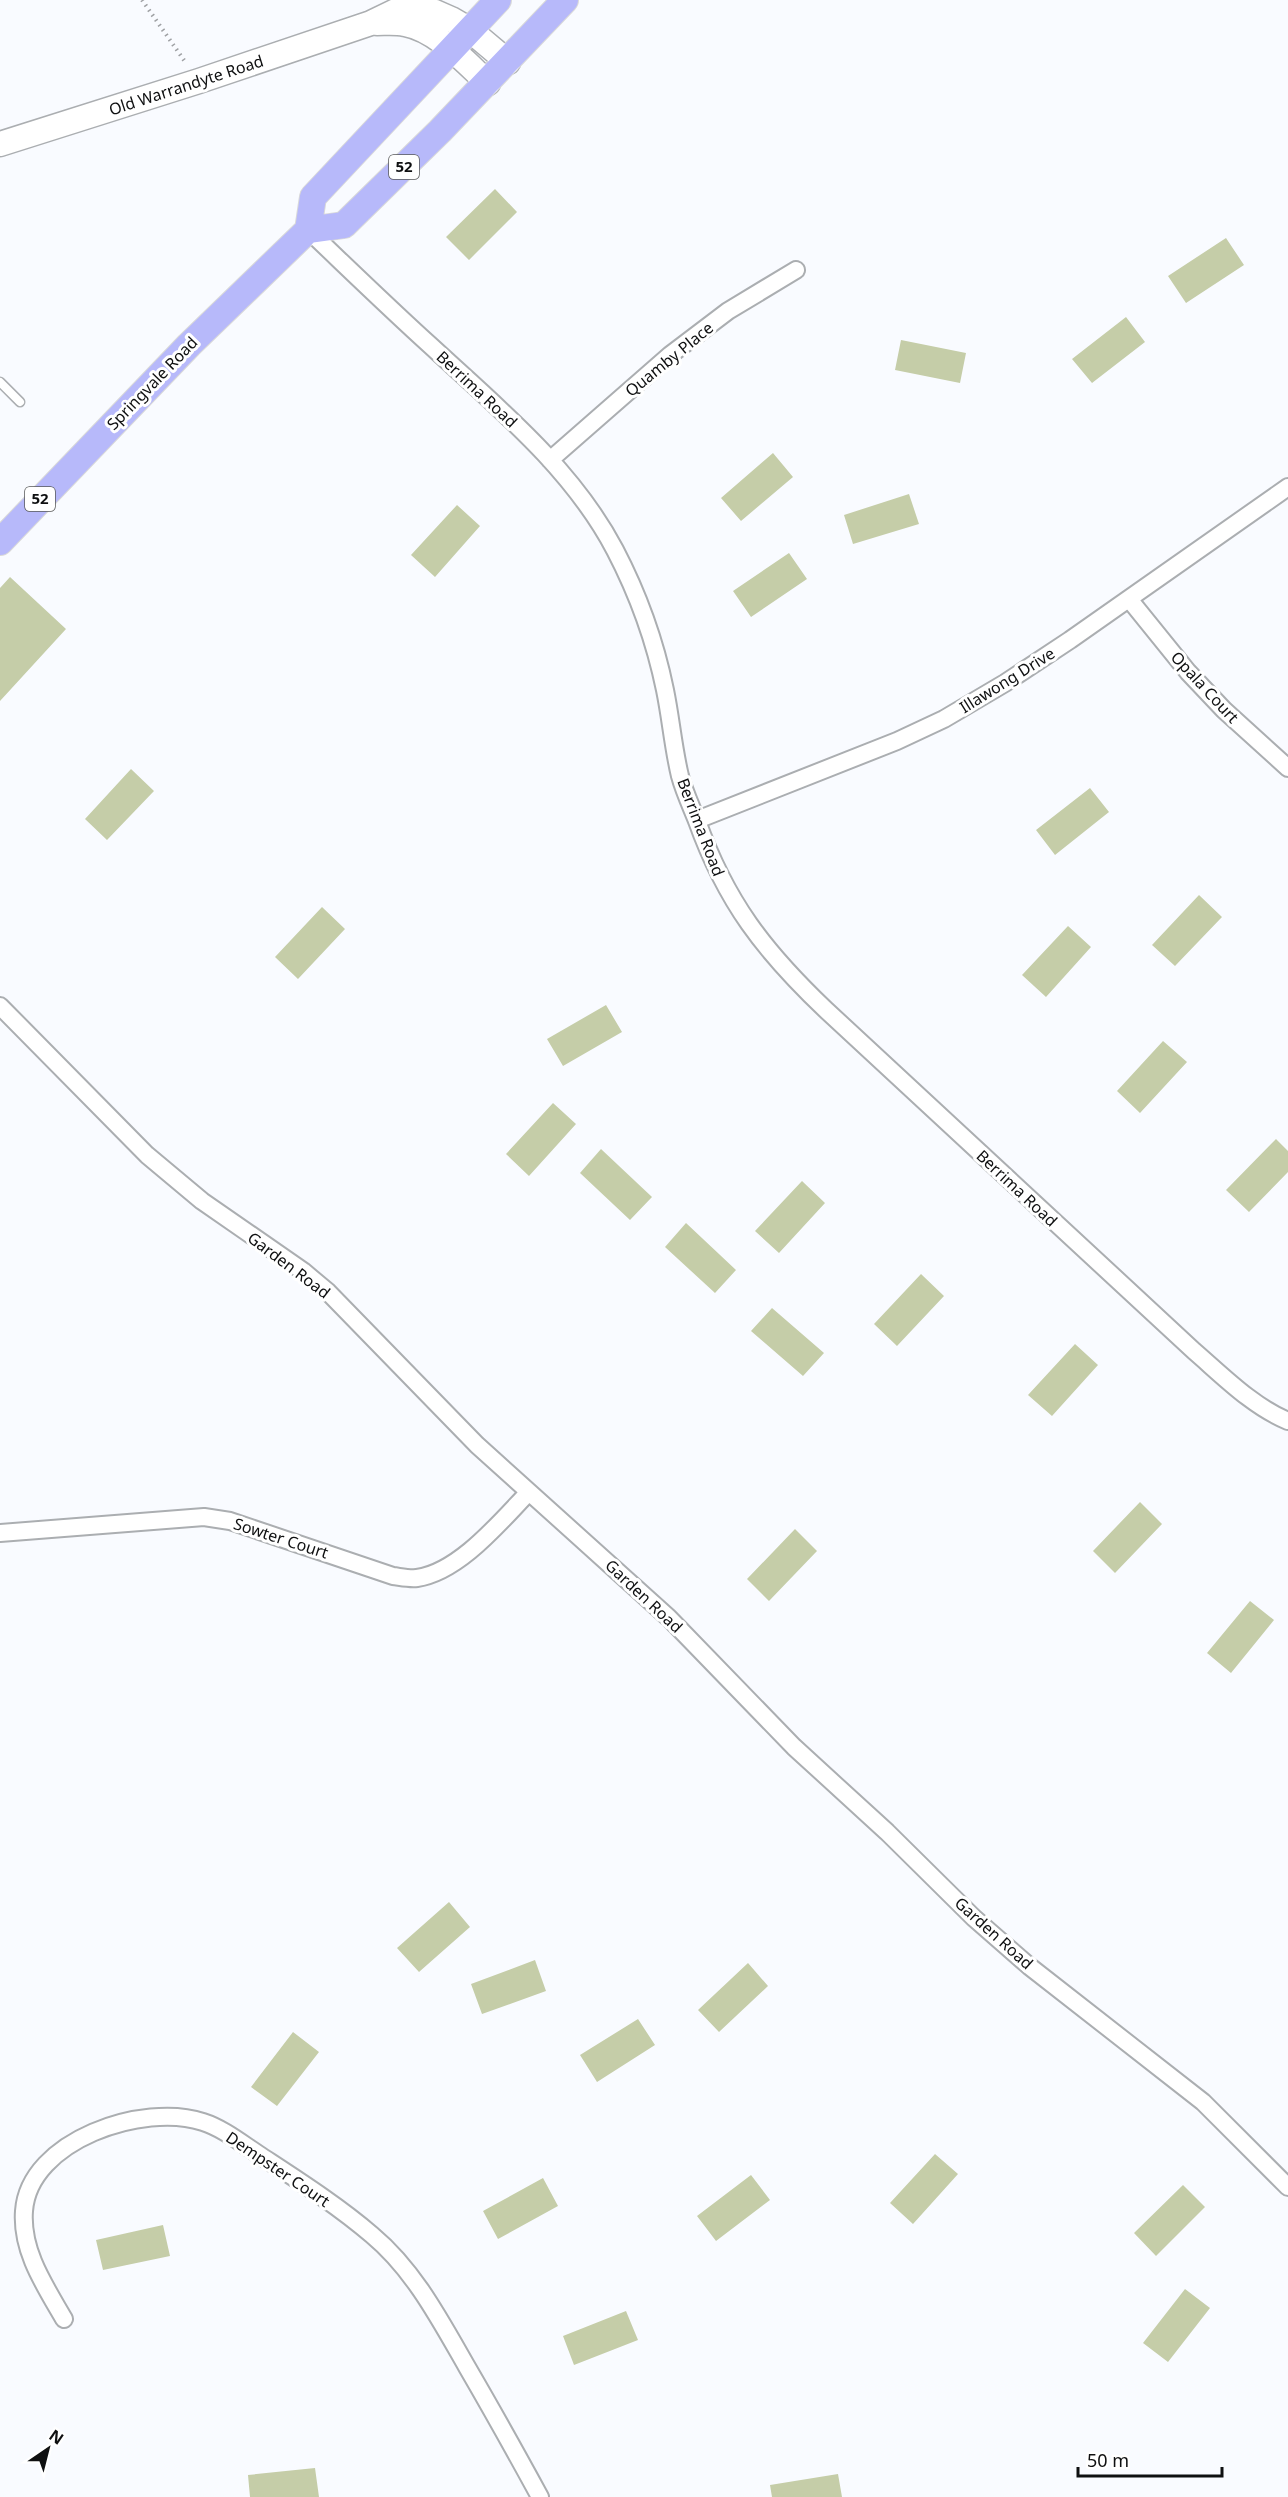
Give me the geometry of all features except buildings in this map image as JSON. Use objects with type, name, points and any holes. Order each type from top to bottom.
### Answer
[{"type":"main road","points":[[308,230],[313,197],[498,0]]},
{"type":"main road","name":"52","points":[[308,230],[344,225],[488,83],[565,0]]},
{"type":"main road","name":"Old Warrandyte Road","points":[[402,11],[417,28],[452,50],[488,83]]},
{"type":"main road","name":"Old Warrandyte Road","points":[[0,144],[199,81],[402,11],[435,12],[470,30],[508,62]]},
{"type":"main road","name":"Springvale Road","points":[[0,542],[189,345],[308,230]]},
{"type":"street","name":"Berrima Road","points":[[308,230],[498,408],[550,460],[578,494],[614,547],[638,598],[653,643],[681,778],[696,820],[711,860],[733,902],[759,939],[789,975],[956,1133],[1194,1351],[1238,1389],[1273,1415],[1288,1421]]},
{"type":"street","name":"Quamby Place","points":[[550,460],[670,354],[728,311],[796,270]]},
{"type":"street","name":"Illawong Drive","points":[[696,820],[897,741],[944,719],[1005,683],[1288,487]]},
{"type":"street","name":"Opala Court","points":[[1129,599],[1188,672],[1224,710],[1288,768]]},
{"type":"street","name":"Garden Road","points":[[0,1006],[147,1155],[202,1201],[303,1271],[328,1292],[477,1445],[669,1618],[794,1747],[887,1832],[974,1918],[1029,1966],[1203,2102],[1288,2187]]},
{"type":"street","name":"Sowter Court","points":[[0,1533],[204,1517],[230,1521],[393,1576],[415,1578],[447,1568],[496,1526],[528,1493]]},
{"type":"street","name":"Dempster Court","points":[[64,2319],[31,2257],[25,2235],[25,2205],[32,2182],[45,2164],[65,2147],[93,2133],[157,2116],[182,2117],[203,2122],[255,2152],[344,2213],[373,2235],[402,2264],[432,2306],[540,2497]]},
{"type":"lane","points":[[0,382],[20,402]]},
{"type":"path","points":[[142,0],[199,81]]},
{"type":"green space","points":[[495,189],[517,212],[469,260],[446,237]]},
{"type":"green space","points":[[1226,238],[1244,265],[1186,303],[1168,276]]},
{"type":"green space","points":[[1126,317],[1145,342],[1092,383],[1072,359]]},
{"type":"green space","points":[[901,340],[966,353],[960,383],[895,370]]},
{"type":"green space","points":[[773,453],[793,477],[741,521],[721,498]]},
{"type":"green space","points":[[909,494],[919,524],[853,544],[844,515]]},
{"type":"green space","points":[[457,505],[480,526],[435,577],[411,555]]},
{"type":"green space","points":[[789,553],[807,579],[751,617],[733,591]]},
{"type":"green space","points":[[10,577],[66,629],[0,701],[0,588]]},
{"type":"green space","points":[[131,769],[154,791],[107,840],[85,819]]},
{"type":"green space","points":[[1090,788],[1109,812],[1055,855],[1036,830]]},
{"type":"green space","points":[[1199,895],[1222,917],[1175,966],[1152,945]]},
{"type":"green space","points":[[322,907],[345,929],[298,979],[275,957]]},
{"type":"green space","points":[[1068,926],[1091,947],[1046,997],[1022,975]]},
{"type":"green space","points":[[606,1005],[622,1032],[563,1066],[547,1039]]},
{"type":"green space","points":[[1163,1041],[1187,1062],[1140,1113],[1117,1091]]},
{"type":"green space","points":[[553,1103],[576,1124],[529,1176],[506,1154]]},
{"type":"green space","points":[[1276,1139],[1288,1151],[1288,1172],[1249,1212],[1226,1190]]},
{"type":"green space","points":[[601,1149],[652,1197],[630,1220],[580,1173]]},
{"type":"green space","points":[[802,1181],[825,1203],[779,1253],[755,1231]]},
{"type":"green space","points":[[686,1223],[736,1270],[715,1293],[665,1247]]},
{"type":"green space","points":[[921,1274],[944,1296],[897,1346],[874,1324]]},
{"type":"green space","points":[[772,1308],[824,1353],[803,1376],[751,1331]]},
{"type":"green space","points":[[1075,1344],[1098,1365],[1052,1416],[1028,1395]]},
{"type":"green space","points":[[1140,1502],[1162,1524],[1115,1573],[1093,1551]]},
{"type":"green space","points":[[795,1529],[817,1551],[769,1601],[747,1579]]},
{"type":"green space","points":[[1250,1601],[1274,1620],[1231,1673],[1207,1653]]},
{"type":"green space","points":[[449,1902],[470,1927],[419,1972],[397,1948]]},
{"type":"green space","points":[[535,1960],[546,1991],[482,2014],[471,1984]]},
{"type":"green space","points":[[748,1963],[768,1986],[719,2032],[698,2010]]},
{"type":"green space","points":[[638,2019],[655,2045],[597,2082],[580,2055]]},
{"type":"green space","points":[[293,2032],[319,2052],[277,2106],[251,2087]]},
{"type":"green space","points":[[935,2154],[958,2174],[913,2224],[890,2203]]},
{"type":"green space","points":[[751,2175],[770,2200],[716,2241],[697,2216]]},
{"type":"green space","points":[[543,2178],[558,2206],[498,2239],[483,2211]]},
{"type":"green space","points":[[1183,2185],[1205,2207],[1156,2256],[1134,2233]]},
{"type":"green space","points":[[163,2225],[170,2256],[103,2270],[96,2240]]},
{"type":"green space","points":[[1185,2289],[1210,2308],[1168,2362],[1143,2343]]},
{"type":"green space","points":[[626,2311],[638,2340],[574,2365],[563,2336]]},
{"type":"green space","points":[[315,2468],[319,2497],[250,2497],[248,2475]]},
{"type":"green space","points":[[838,2474],[842,2497],[772,2497],[770,2485]]}]
